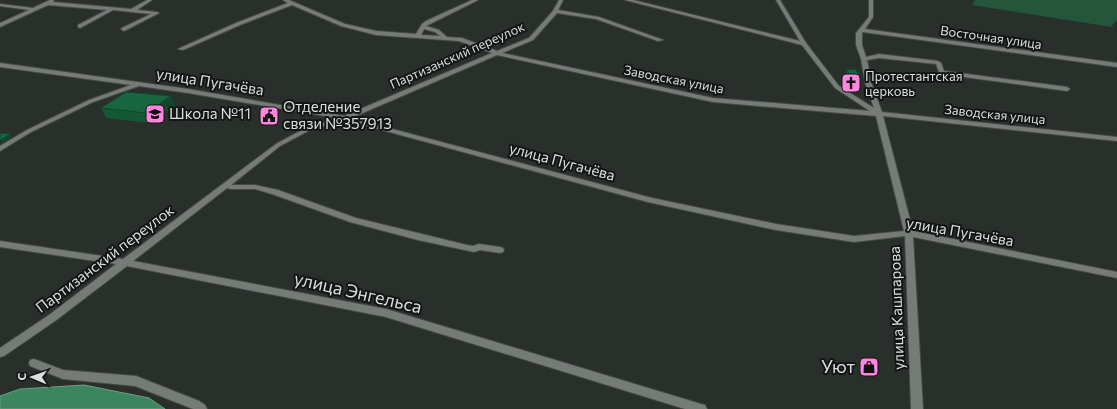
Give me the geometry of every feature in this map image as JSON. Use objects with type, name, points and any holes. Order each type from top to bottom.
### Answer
[{"type":"street","points":[[0,25],[55,0]]},
{"type":"street","points":[[133,10],[150,0]]},
{"type":"street","name":"Заводская улица","points":[[285,0],[343,25],[376,34],[460,39],[499,54],[713,100],[880,114],[1117,139]]},
{"type":"street","points":[[418,36],[428,22],[476,0]]},
{"type":"street","name":"Партизанский переулок","points":[[0,353],[52,318],[278,145],[306,130],[345,118],[499,54],[531,39],[556,11],[561,0]]},
{"type":"street","points":[[627,0],[804,44]]},
{"type":"street","points":[[778,0],[804,44],[837,87],[880,114]]},
{"type":"street","name":"улица Кашпарова","points":[[871,0],[871,17],[859,33],[860,45],[868,82],[880,114],[909,233],[917,409]]},
{"type":"street","points":[[47,3],[157,13],[124,29]]},
{"type":"street","points":[[181,49],[238,24],[292,3]]},
{"type":"street","points":[[0,5],[33,9]]},
{"type":"street","points":[[80,26],[113,9]]},
{"type":"street","points":[[556,11],[597,18],[660,40]]},
{"type":"street","points":[[424,27],[437,30],[446,38]]},
{"type":"street","name":"Восточная улица","points":[[887,29],[1117,60]]},
{"type":"street","name":"Восточная улица","points":[[862,30],[1117,65]]},
{"type":"street","points":[[940,41],[947,38]]},
{"type":"street","points":[[864,59],[879,56],[938,63],[942,72],[1067,89]]},
{"type":"street","name":"улица Пугачёва","points":[[0,65],[188,91],[345,118],[652,200],[776,227],[854,239],[909,233],[1117,275]]},
{"type":"street","points":[[0,149],[29,131],[91,101],[139,84]]},
{"type":"street","points":[[225,185],[231,187],[255,187],[275,192],[353,220],[418,238],[435,240],[466,248],[474,249],[479,247],[500,250]]},
{"type":"street","name":"улица Энгельса","points":[[0,244],[124,262],[386,313],[702,409]]},
{"type":"street","points":[[34,363],[63,374],[136,381],[195,404],[200,409]]},
{"type":"shaded area","points":[[975,0],[1117,0],[1117,20],[1111,27],[972,5]]},
{"type":"shaded area","points":[[84,385],[149,398],[165,409],[0,409],[0,396],[20,389]]},
{"type":"building","points":[[847,69],[856,70],[861,78],[851,78]]},
{"type":"building","points":[[126,92],[171,96],[146,113],[101,108]]},
{"type":"building","points":[[0,133],[10,134],[0,140]]},
{"type":"place","name":"Протестантская церковь","points":[[851,83]]},
{"type":"place","name":"Школа №11","points":[[155,114]]},
{"type":"place","name":"Отделение связи №357913","points":[[269,116]]},
{"type":"place","name":"Уют","points":[[869,367]]}]
